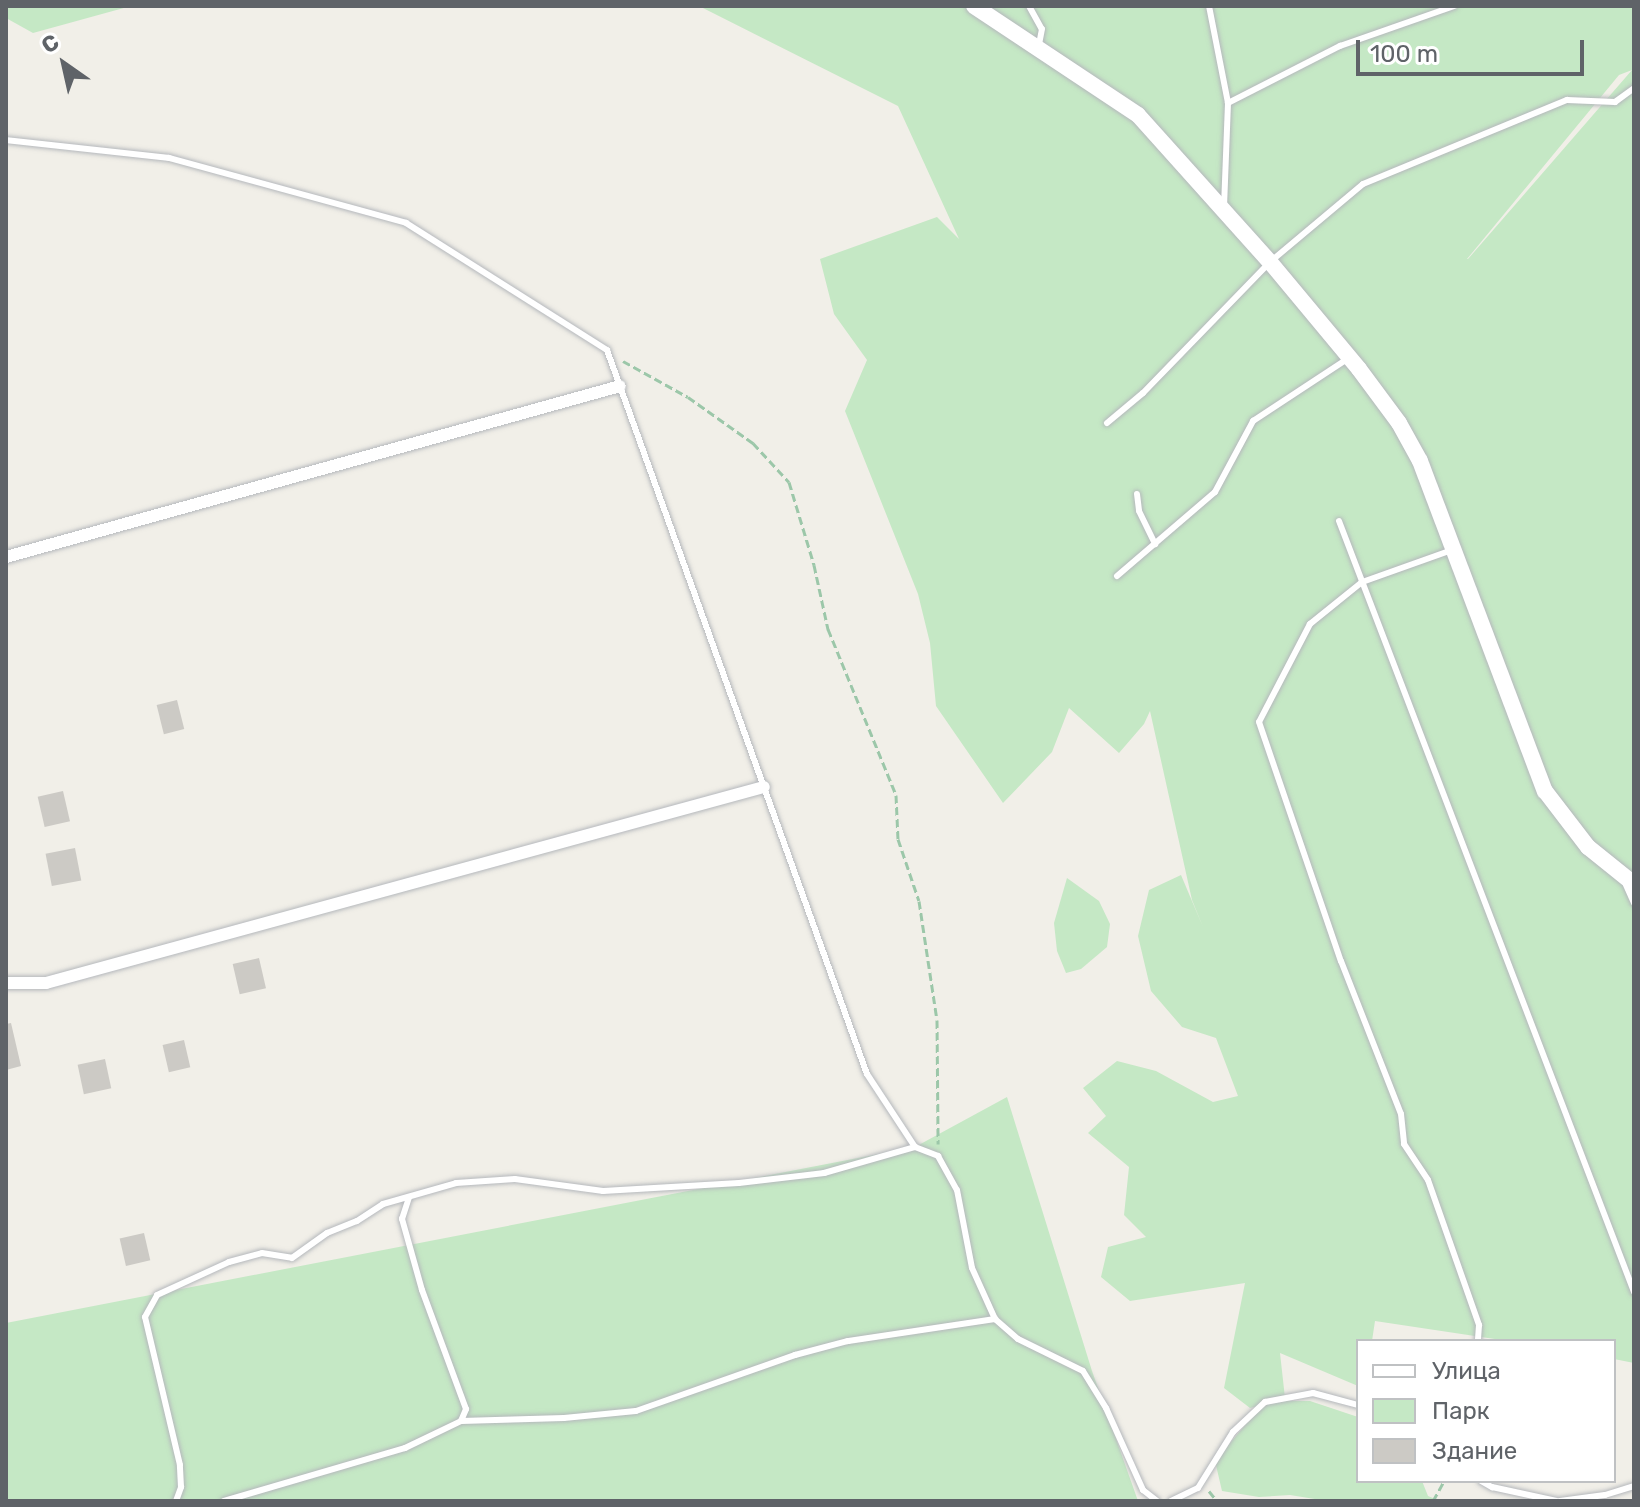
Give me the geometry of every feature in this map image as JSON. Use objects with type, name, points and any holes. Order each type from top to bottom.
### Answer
[{"type":"street","points":[[974,6],[1138,115],[1224,209],[1350,357],[1411,442],[1539,779],[1578,836],[1628,880]]},
{"type":"street","points":[[6,557],[620,386]]},
{"type":"street","points":[[6,983],[46,983],[764,787]]},
{"type":"lane","points":[[1029,6],[1042,29],[1038,48]]},
{"type":"lane","points":[[1209,6],[1228,103],[1224,209]]},
{"type":"lane","points":[[1228,103],[1340,46],[1454,6]]},
{"type":"lane","points":[[1107,423],[1143,393],[1270,262],[1363,184],[1567,100],[1615,102],[1634,88]]},
{"type":"lane","points":[[6,140],[169,158],[406,223],[607,350],[867,1074],[915,1147],[938,1156],[957,1190],[972,1268],[995,1319],[1018,1339],[1083,1371],[1106,1408],[1143,1490],[1157,1501]]},
{"type":"lane","points":[[1117,576],[1215,492],[1253,421],[1350,357]]},
{"type":"lane","points":[[1137,494],[1139,511],[1155,544]]},
{"type":"lane","points":[[1339,521],[1515,973],[1634,1292]]},
{"type":"lane","points":[[1454,550],[1362,582],[1310,624],[1259,722],[1341,961],[1401,1114],[1404,1144],[1428,1180],[1479,1325],[1478,1339]]},
{"type":"lane","points":[[1628,880],[1634,903]]},
{"type":"lane","points":[[176,1501],[181,1487],[180,1465],[145,1317],[157,1295],[229,1262],[262,1253],[292,1258],[327,1233],[357,1221],[383,1204],[456,1183],[515,1179],[603,1191],[739,1183],[824,1173],[915,1147]]},
{"type":"lane","points":[[409,1197],[402,1219],[422,1290],[466,1409],[461,1421]]},
{"type":"lane","points":[[224,1501],[405,1448],[461,1421],[564,1418],[636,1411],[795,1355],[848,1341],[995,1319]]},
{"type":"lane","points":[[1171,1501],[1198,1488],[1233,1432],[1265,1402],[1313,1393],[1356,1404]]},
{"type":"lane","points":[[1485,1483],[1559,1501],[1605,1495],[1634,1486]]},
{"type":"path","points":[[607,350],[688,397],[753,443],[789,482],[814,565],[828,629],[896,795],[898,839],[919,901],[937,1020],[938,1156]]},
{"type":"path","points":[[1433,1501],[1443,1483]]},
{"type":"green space","points":[[6,6],[131,6],[33,33],[6,18]]},
{"type":"green space","points":[[699,6],[1634,6],[1634,1363],[1616,1359],[1616,1339],[1495,1339],[1375,1321],[1372,1339],[1356,1339],[1356,1385],[1280,1353],[1285,1398],[1277,1401],[1310,1401],[1356,1416],[1356,1483],[1423,1483],[1428,1496],[1440,1501],[1327,1501],[1290,1495],[1259,1497],[1222,1491],[1215,1461],[1262,1405],[1250,1408],[1224,1388],[1245,1283],[1130,1301],[1101,1277],[1108,1247],[1146,1237],[1124,1215],[1129,1167],[1088,1133],[1106,1116],[1083,1088],[1117,1061],[1156,1071],[1213,1102],[1238,1096],[1216,1038],[1182,1027],[1151,991],[1138,936],[1149,890],[1181,875],[1203,927],[1192,900],[1150,711],[1144,724],[1119,753],[1069,708],[1052,752],[1003,803],[936,706],[930,643],[918,594],[845,411],[867,360],[834,314],[820,259],[937,217],[959,239],[898,106]],"holes":[[[1632,70],[1468,259],[1619,75]]]},
{"type":"green space","points":[[1067,878],[1099,901],[1110,924],[1107,947],[1081,969],[1066,973],[1057,951],[1054,923]]},
{"type":"green space","points":[[1007,1097],[1092,1371],[1138,1501],[6,1501],[6,1323],[915,1147]]},
{"type":"building","points":[[177,700],[184,729],[164,734],[157,705]]},
{"type":"building","points":[[63,791],[70,821],[45,827],[38,797]]},
{"type":"building","points":[[75,848],[81,880],[52,886],[46,854]]},
{"type":"building","points":[[259,958],[266,988],[240,994],[233,964]]},
{"type":"building","points":[[11,1023],[21,1066],[6,1070],[6,1024]]},
{"type":"building","points":[[184,1040],[190,1067],[169,1072],[163,1045]]},
{"type":"building","points":[[105,1059],[111,1088],[84,1094],[78,1065]]},
{"type":"building","points":[[144,1233],[150,1260],[126,1266],[120,1239]]}]
